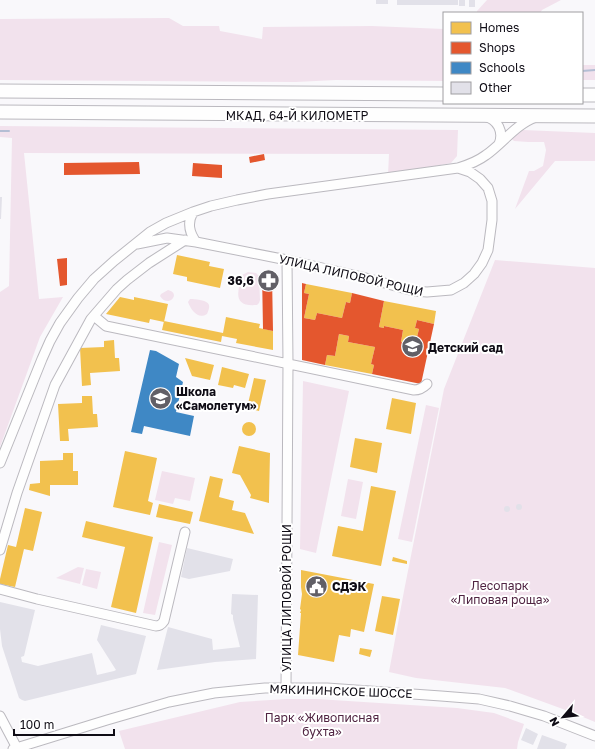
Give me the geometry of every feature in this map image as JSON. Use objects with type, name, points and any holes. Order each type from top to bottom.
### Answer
[{"type":"highway","name":"МКАД, 64-Й КИЛОМЕТР","points":[[0,91],[443,94]]},
{"type":"highway","name":"МКАД, 64-Й КИЛОМЕТР","points":[[0,112],[595,116]]},
{"type":"street","points":[[483,116],[493,119],[500,128],[501,140],[498,145]]},
{"type":"street","points":[[0,464],[42,359],[60,324],[78,298],[94,279],[150,232],[166,223],[192,212],[237,200],[268,194],[458,168],[486,156],[523,124],[531,119],[541,116]]},
{"type":"street","points":[[473,174],[472,165],[474,162]]},
{"type":"street","name":"УЛИЦА ЛИПОВОЙ РОЩИ","points":[[136,244],[166,238],[185,240],[287,260],[362,277],[414,291],[427,292],[451,290],[464,283],[474,274],[482,263],[488,250],[492,220],[492,201],[488,188],[480,179],[470,172],[458,168]]},
{"type":"street","points":[[192,212],[189,223],[190,230],[196,242]]},
{"type":"street","points":[[0,550],[17,493],[55,385],[94,316],[117,288],[130,277],[185,240]]},
{"type":"street","name":"УЛИЦА ЛИПОВОЙ РОЩИ","points":[[286,688],[288,363],[287,260]]},
{"type":"street","points":[[94,316],[106,326],[414,390],[419,390],[427,384]]},
{"type":"street","points":[[0,589],[160,626],[164,621],[184,532]]},
{"type":"street","name":"МЯКИНИНСКОЕ ШОССЕ","points":[[15,748],[168,702],[240,690],[265,688],[327,688],[478,699],[537,714],[595,736]]},
{"type":"street","points":[[0,716],[15,748]]},
{"type":"green space","points":[[487,0],[561,0],[541,12],[477,11]]},
{"type":"green space","points":[[169,18],[183,26],[219,26],[220,31],[262,39],[263,27],[372,26],[443,29],[443,81],[336,80],[296,82],[0,80],[0,19]]},
{"type":"green space","points":[[583,65],[595,65],[595,80],[583,80]]},
{"type":"green space","points":[[0,126],[458,130],[457,156],[451,163],[388,175],[389,154],[24,153],[39,299],[63,297],[40,337],[0,447],[0,292],[9,286],[12,138],[0,137]]},
{"type":"green space","points":[[523,130],[595,133],[595,161],[555,161],[515,209],[529,171],[534,171],[543,166],[546,150],[544,142],[514,141],[511,138]]},
{"type":"green space","name":"Лесопарк «Липовая роща»","points":[[495,260],[595,268],[595,722],[505,688],[416,678],[389,672],[444,389]]},
{"type":"green space","points":[[248,272],[256,273],[259,276],[260,300],[257,305],[244,304],[239,298],[238,293],[242,275]]},
{"type":"green space","points":[[168,290],[174,294],[174,297],[170,301],[163,300],[160,296],[161,294]]},
{"type":"green space","points":[[190,299],[208,303],[209,308],[207,314],[201,316],[195,313],[188,302]]},
{"type":"green space","points":[[303,381],[349,391],[316,553],[300,549]]},
{"type":"green space","points":[[426,405],[439,408],[412,542],[398,539]]},
{"type":"green space","points":[[162,471],[195,478],[190,501],[175,498],[173,504],[155,500]]},
{"type":"green space","points":[[348,479],[363,482],[356,519],[341,516]]},
{"type":"green space","points":[[159,542],[172,545],[155,615],[143,613]]},
{"type":"green space","points":[[78,567],[84,568],[80,584],[56,578]]},
{"type":"green space","points":[[86,569],[101,572],[97,589],[82,585]]},
{"type":"green space","name":"Парк «Живописная бухта»","points":[[317,699],[457,708],[494,713],[524,724],[517,749],[125,749],[119,731],[240,702]]},
{"type":"building: Homes","points":[[177,255],[210,262],[209,266],[224,269],[220,288],[187,281],[187,277],[173,274]]},
{"type":"building: Homes","points":[[306,284],[352,293],[350,303],[346,302],[342,318],[317,313],[315,320],[304,318],[309,294],[304,293]]},
{"type":"building: Homes","points":[[120,297],[134,300],[134,297],[168,304],[164,322],[150,319],[149,323],[106,314]]},
{"type":"building: Homes","points":[[384,301],[436,311],[434,324],[417,320],[415,328],[419,329],[415,345],[401,342],[403,330],[384,326],[384,328],[379,327]]},
{"type":"building: Homes","points":[[226,317],[260,324],[259,328],[273,331],[273,350],[236,343],[237,339],[222,336],[221,342],[162,330],[164,321],[223,333]]},
{"type":"building: Homes","points":[[339,334],[349,336],[348,342],[375,347],[371,364],[374,365],[372,374],[325,365],[327,355],[335,356]]},
{"type":"building: Homes","points":[[114,340],[115,358],[119,358],[120,371],[90,373],[91,385],[82,386],[80,348],[104,347],[104,341]]},
{"type":"building: Homes","points":[[185,358],[214,365],[210,380],[192,376]]},
{"type":"building: Homes","points":[[222,367],[249,374],[245,388],[234,385],[233,388],[218,385]]},
{"type":"building: Homes","points":[[254,378],[266,380],[259,411],[247,408]]},
{"type":"building: Homes","points":[[82,396],[92,396],[93,414],[97,414],[98,427],[68,429],[69,441],[60,441],[58,404],[82,403]]},
{"type":"building: Homes","points":[[392,398],[416,403],[411,434],[386,429]]},
{"type":"building: Homes","points":[[249,422],[254,424],[256,429],[254,434],[249,436],[244,434],[242,429],[244,424]]},
{"type":"building: Homes","points":[[355,438],[382,443],[377,473],[350,467]]},
{"type":"building: Homes","points":[[239,446],[270,453],[269,503],[250,498],[251,495],[240,475],[232,473]]},
{"type":"building: Homes","points":[[125,451],[157,458],[148,501],[153,503],[150,515],[113,507]]},
{"type":"building: Homes","points":[[63,453],[73,453],[73,471],[78,471],[78,485],[50,485],[50,496],[29,490],[30,484],[40,483],[40,461],[63,460]]},
{"type":"building: Homes","points":[[210,476],[223,479],[219,497],[234,501],[232,510],[245,513],[254,534],[199,521]]},
{"type":"building: Homes","points":[[371,486],[396,491],[381,566],[332,556],[338,526],[363,531]]},
{"type":"building: Homes","points":[[159,504],[193,512],[190,524],[156,517]]},
{"type":"building: Homes","points":[[25,508],[42,512],[33,551],[24,549],[15,587],[0,584],[8,545],[16,547]]},
{"type":"building: Homes","points":[[86,521],[153,537],[136,613],[111,607],[125,547],[82,537]]},
{"type":"building: Homes","points":[[393,557],[407,561],[407,564],[392,561]]},
{"type":"building: Homes","points":[[301,570],[374,584],[364,632],[351,629],[350,637],[339,635],[334,662],[298,655],[302,594]]},
{"type":"building: Homes","points":[[382,596],[400,599],[393,635],[375,631]]},
{"type":"building: Homes","points":[[360,648],[372,650],[370,657],[359,654]]},
{"type":"building: Shops","points":[[264,154],[265,160],[250,163],[249,157]]},
{"type":"building: Shops","points":[[139,162],[140,174],[64,175],[64,163]]},
{"type":"building: Shops","points":[[193,163],[222,165],[222,178],[192,176]]},
{"type":"building: Shops","points":[[67,258],[67,285],[60,286],[57,259]]},
{"type":"building: Shops","points":[[262,273],[272,275],[273,331],[263,329]]},
{"type":"building: Shops","points":[[302,283],[306,284],[304,293],[309,294],[304,318],[315,320],[317,313],[342,318],[346,302],[350,303],[352,293],[384,301],[379,327],[384,328],[384,326],[403,330],[401,342],[415,345],[419,329],[415,328],[417,320],[434,324],[421,384],[372,374],[374,365],[371,364],[375,347],[348,342],[349,336],[339,334],[335,356],[327,355],[325,365],[302,360]]},
{"type":"building: Schools","points":[[150,350],[156,351],[179,364],[176,377],[183,382],[176,412],[194,416],[190,436],[144,426],[142,434],[131,432]]},
{"type":"building: Other","points":[[376,0],[388,0],[388,4],[376,4]]},
{"type":"building: Other","points":[[397,0],[458,0],[458,5],[397,5]]},
{"type":"building: Other","points":[[459,0],[465,0],[465,6],[459,6]]},
{"type":"building: Other","points":[[469,0],[475,0],[475,7],[469,7]]},
{"type":"building: Other","points":[[0,197],[2,197],[1,219],[0,219]]},
{"type":"building: Other","points":[[519,504],[522,507],[519,510],[516,507]]},
{"type":"building: Other","points":[[507,506],[510,509],[507,512],[504,509]]},
{"type":"building: Other","points":[[187,548],[233,559],[230,571],[189,579],[181,577]]},
{"type":"building: Other","points":[[232,594],[258,595],[256,659],[215,662],[157,670],[168,627],[212,639],[213,650],[240,647],[233,615],[231,614]]},
{"type":"building: Other","points":[[0,602],[35,610],[24,656],[21,657],[22,662],[38,666],[92,653],[97,675],[114,671],[116,670],[97,640],[101,625],[146,636],[136,674],[25,701],[22,700],[19,698],[2,646],[0,629]]},
{"type":"building: Other","points":[[526,728],[538,734],[533,745],[521,740]]},
{"type":"building: Other","points":[[542,735],[567,744],[565,749],[537,749]]},
{"type":"waterway","points":[[583,71],[595,70]]},
{"type":"waterway","points":[[0,131],[9,131]]},
{"type":"place","name":"36,6","points":[[269,280]]},
{"type":"place","name":"Детский сад","points":[[412,347]]},
{"type":"place","name":"Школа «Самолетум»","points":[[161,398]]},
{"type":"place","name":"СДЭК","points":[[316,586]]}]
